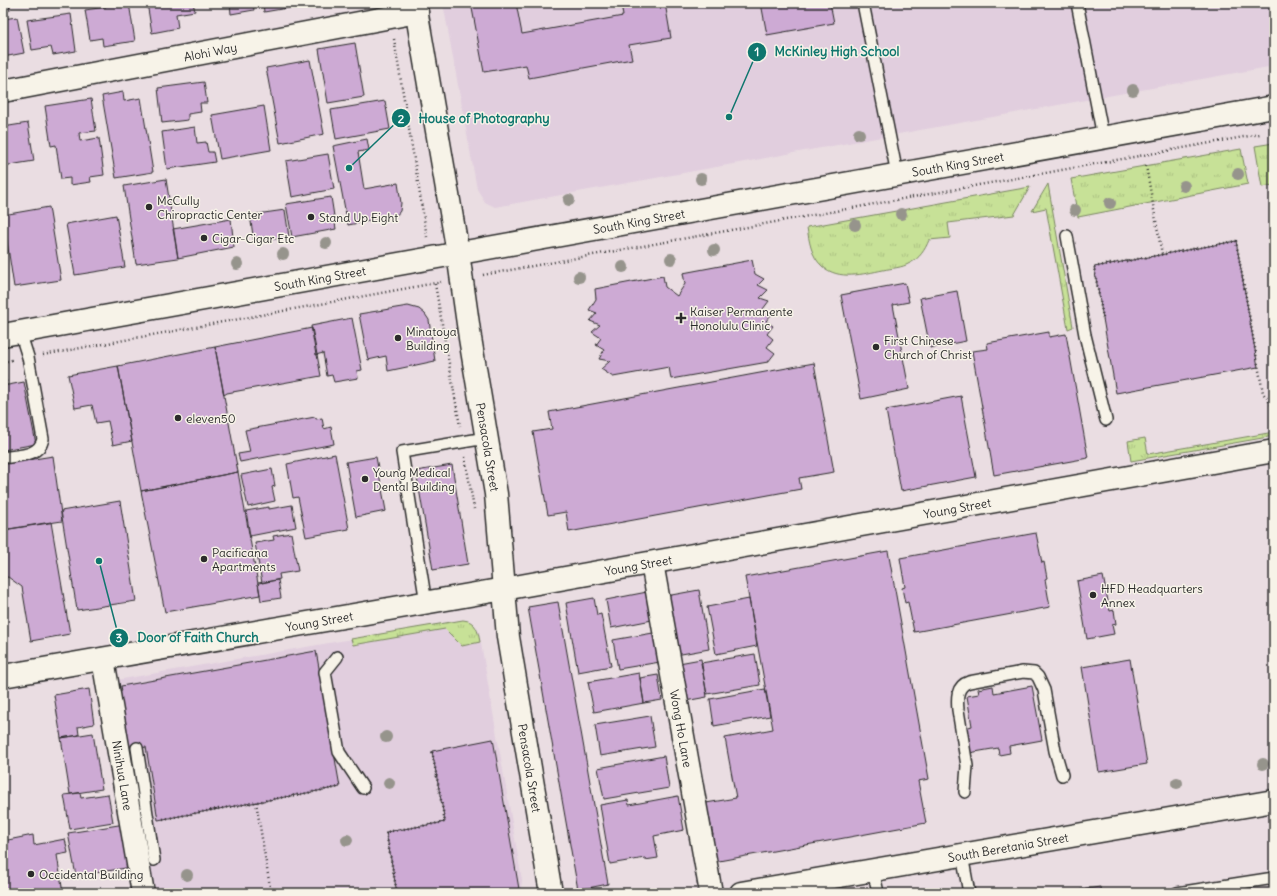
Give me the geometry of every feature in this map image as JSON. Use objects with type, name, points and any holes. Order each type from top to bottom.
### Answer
[{"type":"main road","name":"Alohi Way","points":[[3,91],[390,17],[416,8]]},
{"type":"main road","name":"Pensacola Street","points":[[416,8],[458,253],[496,494],[508,637],[551,893]]},
{"type":"main road","name":"South King Street","points":[[12,333],[1274,107]]},
{"type":"main road","name":"Young Street","points":[[3,676],[504,590],[1274,450]]},
{"type":"main road","name":"Wong Ho Lane","points":[[652,563],[711,893]]},
{"type":"main road","name":"Ninihua Lane","points":[[103,659],[142,893]]},
{"type":"main road","name":"South Beretania Street","points":[[741,893],[1274,801]]},
{"type":"lane","points":[[863,3],[897,174]]},
{"type":"lane","points":[[1077,3],[1103,137]]},
{"type":"lane","points":[[1067,236],[1085,335],[1106,420]]},
{"type":"lane","points":[[3,458],[34,452],[41,446],[43,436],[28,357],[12,333]]},
{"type":"lane","points":[[426,603],[402,452],[486,438]]},
{"type":"lane","points":[[337,657],[325,672],[339,752],[363,788]]},
{"type":"lane","points":[[966,792],[967,766],[957,702],[959,689],[961,686],[969,682],[1023,672],[1034,673],[1042,686],[1055,751],[1062,775]]},
{"type":"lane","points":[[137,748],[154,860]]},
{"type":"lane","points":[[962,855],[969,893]]},
{"type":"lane","points":[[873,870],[878,893]]},
{"type":"lane","points":[[1177,893],[1232,889],[1274,878]]},
{"type":"path","points":[[390,17],[424,213]]},
{"type":"path","points":[[496,272],[1267,132]]},
{"type":"path","points":[[1146,166],[1162,254]]},
{"type":"path","points":[[1102,318],[1094,267],[1236,241],[1263,392],[1274,408]]},
{"type":"path","points":[[3,362],[410,288]]},
{"type":"path","points":[[4,373],[7,385]]},
{"type":"path","points":[[397,893],[386,832],[444,822],[432,751]]},
{"type":"path","points":[[158,820],[340,787]]},
{"type":"path","points":[[256,802],[271,893]]},
{"type":"shaded area","points":[[443,3],[1274,3],[1274,66],[495,207],[485,202],[477,189]]},
{"type":"shaded area","points":[[460,620],[470,621],[479,632],[522,880],[519,893],[137,893],[100,683]]},
{"type":"green space","points":[[1274,143],[1274,185],[1262,187],[1255,146]]},
{"type":"green space","points":[[1241,149],[1248,184],[1078,217],[1071,179]]},
{"type":"green space","points":[[1048,184],[1073,327],[1068,329],[1046,208],[1032,211]]},
{"type":"green space","points":[[1030,187],[1014,215],[948,223],[950,238],[929,240],[924,251],[919,257],[907,265],[900,267],[851,275],[836,274],[829,271],[818,262],[815,258],[810,243],[807,227]]},
{"type":"green space","points":[[1274,432],[1274,436],[1131,461],[1128,441],[1145,438],[1148,454]]},
{"type":"green space","points":[[463,620],[474,624],[480,642],[462,646],[445,629],[353,645],[351,639]]},
{"type":"building","points":[[3,3],[9,3],[10,10],[3,11]]},
{"type":"building","points":[[106,3],[129,3],[135,41],[103,46],[102,38],[90,40],[85,10],[106,7]]},
{"type":"building","points":[[147,3],[193,3],[195,11],[176,14],[178,28],[152,33]]},
{"type":"building","points":[[230,3],[253,3],[254,10],[231,14]]},
{"type":"building","points":[[263,3],[305,3],[305,5],[264,12]]},
{"type":"building","points":[[471,3],[516,3],[522,34],[623,16],[621,3],[665,3],[671,38],[629,45],[632,59],[529,78],[526,65],[484,72]]},
{"type":"building","points":[[761,3],[830,3],[834,23],[767,35]]},
{"type":"building","points":[[71,14],[76,51],[53,55],[51,47],[32,50],[27,20]]},
{"type":"building","points":[[17,17],[24,53],[3,57],[3,19]]},
{"type":"building","points":[[355,43],[364,97],[328,103],[319,49]]},
{"type":"building","points":[[310,60],[324,134],[280,143],[266,68]]},
{"type":"building","points":[[204,82],[207,103],[200,103],[201,112],[188,114],[188,120],[162,123],[158,88]]},
{"type":"building","points":[[123,92],[124,101],[141,98],[153,172],[116,178],[102,96]]},
{"type":"building","points":[[91,99],[96,131],[79,133],[80,141],[99,138],[104,175],[90,177],[91,182],[70,185],[70,178],[61,179],[56,145],[51,146],[45,106]]},
{"type":"building","points":[[385,101],[390,129],[336,139],[331,110]]},
{"type":"building","points":[[264,106],[271,150],[220,159],[212,115]]},
{"type":"building","points":[[28,123],[34,161],[3,166],[3,127]]},
{"type":"building","points":[[195,127],[197,143],[206,142],[208,152],[213,152],[215,162],[167,169],[162,132]]},
{"type":"building","points":[[367,139],[369,150],[358,152],[364,189],[398,183],[401,203],[400,211],[396,216],[348,225],[333,146]]},
{"type":"building","points":[[328,154],[334,189],[292,197],[286,161]]},
{"type":"building","name":"McCully Chiropractic Center","points":[[166,179],[178,258],[136,264],[124,186]]},
{"type":"building","name":"Stand Up Eight","points":[[331,197],[336,229],[292,237],[286,204]]},
{"type":"building","points":[[49,207],[61,280],[14,287],[3,215]]},
{"type":"building","points":[[285,210],[289,237],[254,242],[250,215]]},
{"type":"building","points":[[116,215],[125,267],[75,275],[66,224]]},
{"type":"building","name":"Cigar-Cigar Etc","points":[[231,219],[234,247],[178,258],[173,229]]},
{"type":"building","points":[[1236,241],[1258,367],[1116,393],[1094,267]]},
{"type":"building","name":"Kaiser Permanente Honolulu Clinic","points":[[752,260],[755,274],[764,279],[758,285],[768,290],[760,298],[769,301],[763,309],[771,315],[766,321],[773,326],[767,334],[773,339],[767,347],[775,353],[768,362],[671,379],[669,367],[613,377],[601,369],[610,361],[599,359],[604,350],[596,345],[601,338],[592,332],[600,325],[590,321],[597,313],[589,310],[596,299],[595,289],[663,276],[665,287],[677,296],[685,284],[683,273]]},
{"type":"building","name":"First Chinese Church of Christ","points":[[905,283],[909,302],[893,305],[909,389],[861,399],[841,295]]},
{"type":"building","points":[[957,291],[966,341],[930,348],[920,298]]},
{"type":"building","name":"Minatoya Building","points":[[408,306],[419,309],[429,320],[435,361],[388,371],[386,356],[368,360],[359,314]]},
{"type":"building","points":[[352,318],[362,370],[357,371],[358,378],[334,382],[332,375],[327,376],[323,353],[316,355],[311,326]]},
{"type":"building","points":[[312,328],[321,376],[227,393],[224,395],[215,347]]},
{"type":"building","points":[[1049,332],[1049,337],[1066,334],[1088,458],[994,475],[972,351],[988,349],[987,343]]},
{"type":"building","name":"eleven50","points":[[215,347],[238,472],[141,491],[118,366]]},
{"type":"building","points":[[814,363],[834,472],[799,478],[801,489],[569,532],[566,512],[548,515],[533,432],[552,429],[549,412]]},
{"type":"building","points":[[118,366],[132,441],[113,445],[108,421],[96,423],[92,405],[75,408],[68,375]]},
{"type":"building","points":[[24,382],[36,444],[3,450],[3,386]]},
{"type":"building","points":[[961,396],[976,477],[901,491],[886,410]]},
{"type":"building","points":[[315,417],[316,419],[322,418],[324,429],[331,427],[334,444],[240,462],[238,454],[250,452],[245,430]]},
{"type":"building","points":[[335,454],[349,529],[306,537],[298,497],[293,498],[287,464]]},
{"type":"building","points":[[53,456],[62,521],[3,530],[3,464]]},
{"type":"building","name":"Young Medical Dental Building","points":[[376,457],[386,511],[356,517],[346,462]]},
{"type":"building","points":[[452,465],[468,564],[433,570],[416,471]]},
{"type":"building","points":[[272,469],[275,486],[272,487],[275,501],[248,507],[241,475]]},
{"type":"building","name":"Pacificana Apartments","points":[[238,472],[260,595],[165,612],[141,491]]},
{"type":"building","points":[[120,501],[136,601],[77,610],[61,511]]},
{"type":"building","points":[[292,505],[296,527],[250,536],[246,511]]},
{"type":"building","points":[[51,522],[70,634],[31,641],[22,587],[8,577],[3,578],[3,530]]},
{"type":"building","points":[[291,533],[298,571],[279,574],[280,579],[262,583],[255,543],[274,540],[273,536]]},
{"type":"building","points":[[1036,533],[1042,563],[1044,562],[1047,578],[1045,579],[1050,607],[914,632],[908,602],[905,603],[902,588],[905,587],[900,558]]},
{"type":"building","points":[[888,551],[929,779],[918,781],[926,823],[708,863],[703,837],[713,835],[706,803],[736,798],[725,738],[773,729],[745,577]]},
{"type":"building","name":"HFD Headquarters Annex","points":[[1103,576],[1110,611],[1114,610],[1116,624],[1112,625],[1114,634],[1087,639],[1077,581]]},
{"type":"building","points":[[278,580],[281,598],[261,601],[258,583]]},
{"type":"building","points":[[699,590],[709,649],[676,655],[666,596]]},
{"type":"building","points":[[647,592],[652,620],[611,628],[606,600]]},
{"type":"building","points":[[594,598],[597,615],[601,614],[611,666],[578,672],[566,603]]},
{"type":"building","points":[[749,599],[757,646],[716,654],[707,607]]},
{"type":"building","points":[[558,602],[608,884],[578,890],[528,607]]},
{"type":"building","points":[[653,633],[660,662],[618,669],[613,640]]},
{"type":"building","points":[[316,651],[340,787],[158,820],[146,747],[126,751],[115,692],[122,691],[121,686]]},
{"type":"building","points":[[755,654],[760,685],[707,694],[701,663]]},
{"type":"building","points":[[701,659],[707,697],[685,701],[679,663]]},
{"type":"building","points":[[1130,659],[1147,764],[1099,772],[1082,667]]},
{"type":"building","points":[[639,673],[644,703],[594,712],[588,682]]},
{"type":"building","points":[[658,675],[662,700],[644,703],[640,678]]},
{"type":"building","points":[[993,686],[994,693],[1032,686],[1042,740],[1009,746],[1010,753],[999,755],[998,748],[969,753],[965,728],[972,726],[967,696],[979,694],[978,689]]},
{"type":"building","points":[[89,689],[94,724],[78,727],[79,735],[61,738],[54,695]]},
{"type":"building","points":[[765,689],[770,716],[714,726],[710,699]]},
{"type":"building","points":[[650,716],[655,747],[600,756],[595,725]]},
{"type":"building","points":[[93,733],[102,789],[70,794],[61,738]]},
{"type":"building","points":[[493,739],[519,889],[495,893],[397,893],[386,832],[445,822],[432,751]]},
{"type":"building","points":[[664,756],[669,788],[604,799],[598,768]]},
{"type":"building","points":[[80,793],[81,798],[108,794],[113,822],[70,829],[64,795]]},
{"type":"building","points":[[678,796],[684,830],[654,836],[658,858],[645,860],[645,858],[610,864],[600,805],[628,800],[629,805]]},
{"type":"building","points":[[125,824],[132,867],[76,876],[68,833]]},
{"type":"building","name":"Occidental Building","points":[[33,835],[34,845],[65,839],[68,853],[57,855],[63,893],[3,893],[3,841]]},
{"type":"building","points":[[1100,887],[1101,893],[1080,893],[1080,890]]},
{"type":"place","name":"McKinley High School","points":[[729,117]]},
{"type":"place","name":"House of Photography","points":[[349,168]]},
{"type":"place","name":"McCully Chiropractic Center","points":[[149,207]]},
{"type":"place","name":"Stand Up Eight","points":[[311,217]]},
{"type":"place","name":"Cigar-Cigar Etc","points":[[204,238]]},
{"type":"place","name":"Kaiser Permanente Honolulu Clinic","points":[[681,318]]},
{"type":"place","name":"Minatoya Building","points":[[398,338]]},
{"type":"place","name":"First Chinese Church of Christ","points":[[876,347]]},
{"type":"place","name":"eleven50","points":[[178,418]]},
{"type":"place","name":"Young Medical Dental Building","points":[[365,479]]},
{"type":"place","name":"Pacificana Apartments","points":[[204,559]]},
{"type":"place","name":"Door of Faith Church","points":[[99,561]]},
{"type":"place","name":"HFD Headquarters Annex","points":[[1093,595]]},
{"type":"place","name":"Occidental Building","points":[[31,874]]}]
